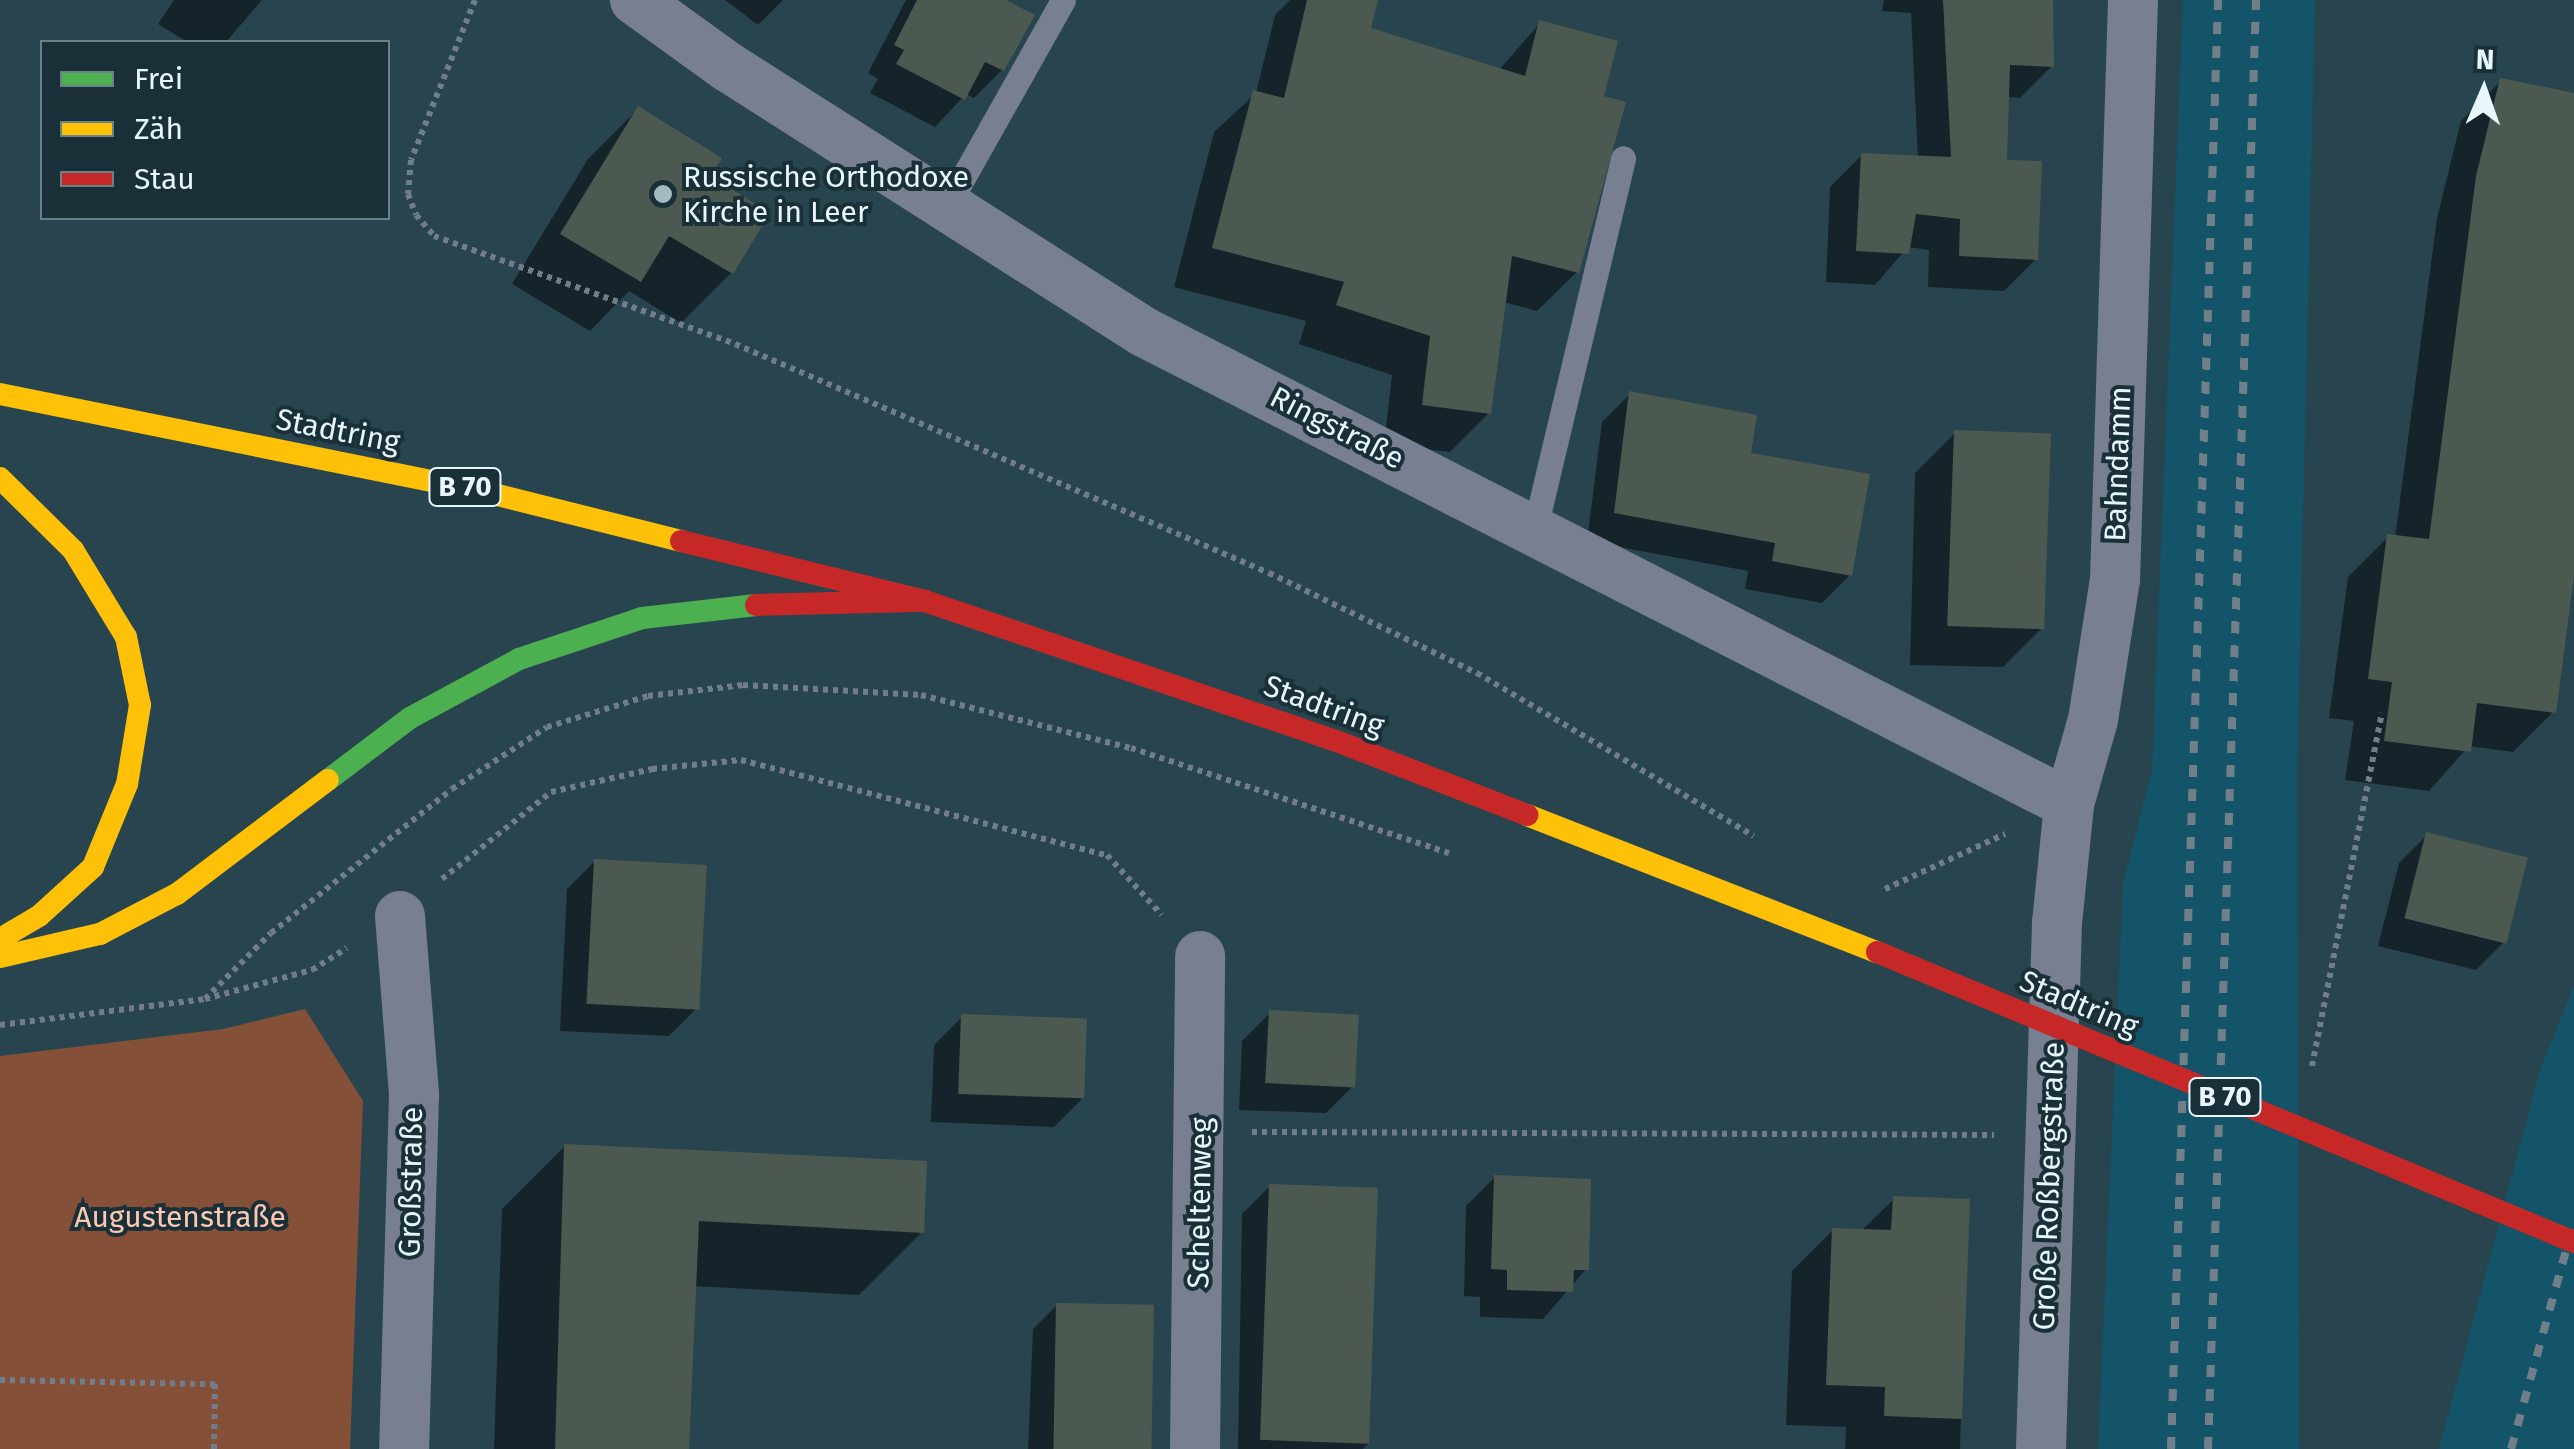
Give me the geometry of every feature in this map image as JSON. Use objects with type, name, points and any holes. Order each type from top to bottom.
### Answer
[{"type":"main road","name":"Stadtring","points":[[0,394],[478,490],[925,601],[1339,742],[1877,952],[2574,1242]]},
{"type":"main road","points":[[0,478],[72,550],[118,623],[140,705],[128,784],[93,866],[39,916],[0,939]]},
{"type":"main road","name":"B 70","points":[[0,957],[100,934],[177,894],[410,718],[519,659],[642,618],[767,604],[925,601]]},
{"type":"street","name":"Ringstraße","points":[[635,0],[1144,332],[1535,528],[2069,804]]},
{"type":"street","name":"Bahndamm","points":[[2057,923],[2069,804],[2093,720],[2114,580],[2133,0]]},
{"type":"street","name":"Großstraße","points":[[400,916],[414,1095],[404,1449]]},
{"type":"street","name":"Große Roßbergstraße","points":[[2042,1449],[2057,923]]},
{"type":"street","name":"Scheltenweg","points":[[1195,1449],[1202,1132],[1200,956]]},
{"type":"lane","points":[[946,206],[1063,0]]},
{"type":"lane","points":[[1535,528],[1622,158]]},
{"type":"path","points":[[475,0],[411,160],[408,194],[416,216],[434,236],[734,344],[1269,573],[1477,673],[1772,845]]},
{"type":"path","points":[[206,999],[370,851],[547,728],[648,696],[724,688],[921,695],[1131,748],[1470,860]]},
{"type":"path","points":[[2312,1065],[2382,713]]},
{"type":"path","points":[[0,1025],[206,999],[312,970],[400,916],[551,792],[652,769],[741,760],[1107,855],[1200,956]]},
{"type":"path","points":[[1890,886],[2002,836]]},
{"type":"path","points":[[1202,1132],[2050,1136]]},
{"type":"path","points":[[0,1380],[215,1384],[214,1449]]},
{"type":"shaded area","points":[[2183,0],[2315,0],[2297,775],[2299,1449],[2098,1449],[2123,884],[2152,770]]},
{"type":"shaded area","points":[[2574,986],[2574,1449],[2439,1449],[2540,1070]]},
{"type":"green space","name":"Augustenstraße","points":[[305,1009],[363,1101],[350,1449],[0,1449],[0,1056],[223,1029]]},
{"type":"building","points":[[917,0],[1006,0],[1035,15],[1004,71],[985,62],[965,100],[896,64],[904,50],[894,45]]},
{"type":"building","points":[[1307,0],[1378,0],[1371,28],[1525,76],[1539,20],[1618,41],[1604,96],[1626,102],[1579,273],[1512,256],[1491,414],[1422,405],[1430,336],[1336,305],[1344,282],[1212,248],[1253,90],[1284,98]]},
{"type":"building","points":[[1943,0],[2053,0],[2054,67],[2010,65],[2007,160],[2042,161],[2038,260],[1959,256],[1960,219],[1916,214],[1909,254],[1856,251],[1861,153],[1951,157]]},
{"type":"building","points":[[2500,78],[2574,93],[2574,576],[2556,713],[2477,703],[2471,752],[2384,741],[2392,682],[2368,679],[2387,534],[2429,539],[2476,176]]},
{"type":"building","name":"Russische Orthodoxe Kirche in Leer","points":[[638,106],[722,158],[711,176],[770,213],[733,274],[669,236],[641,282],[560,234]]},
{"type":"building","points":[[1629,391],[1757,415],[1751,453],[1870,474],[1852,576],[1772,561],[1775,543],[1614,513]]},
{"type":"building","points":[[1954,430],[2051,433],[2044,629],[1947,626]]},
{"type":"building","points":[[2426,832],[2528,857],[2506,944],[2404,918]]},
{"type":"building","points":[[594,859],[707,865],[699,1010],[586,1004]]},
{"type":"building","points":[[1269,1010],[1359,1015],[1355,1088],[1265,1083]]},
{"type":"building","points":[[961,1014],[1087,1018],[1084,1098],[958,1094]]},
{"type":"building","points":[[564,1144],[927,1161],[924,1233],[699,1221],[689,1449],[555,1449]]},
{"type":"building","points":[[1494,1175],[1591,1179],[1589,1270],[1574,1270],[1573,1292],[1507,1290],[1507,1270],[1491,1269]]},
{"type":"building","points":[[1269,1184],[1378,1188],[1369,1444],[1260,1440]]},
{"type":"building","points":[[1893,1196],[1970,1199],[1962,1419],[1884,1416],[1885,1387],[1826,1385],[1832,1228],[1891,1230]]},
{"type":"building","points":[[1056,1303],[1154,1305],[1151,1449],[1053,1449]]},
{"type":"railway","points":[[2171,1449],[2218,0]]},
{"type":"railway","points":[[2208,1449],[2256,0]]},
{"type":"railway","points":[[2511,1449],[2574,1222]]},
{"type":"traffic: fast","points":[[328,780],[410,718],[519,659],[642,618],[756,605]]},
{"type":"traffic: slow","points":[[0,394],[478,490],[681,541]]},
{"type":"traffic: slow","points":[[0,478],[73,550],[126,637],[140,705],[127,784],[93,867],[39,916],[0,939]]},
{"type":"traffic: slow","points":[[0,957],[100,934],[177,894],[328,780]]},
{"type":"traffic: slow","points":[[1527,815],[1877,952]]},
{"type":"traffic: jam","points":[[681,541],[925,601]]},
{"type":"traffic: jam","points":[[756,605],[925,601],[1339,742],[1527,815]]},
{"type":"traffic: jam","points":[[1877,952],[2574,1242]]},
{"type":"place","name":"Russische Orthodoxe Kirche in Leer","points":[[663,194]]}]
